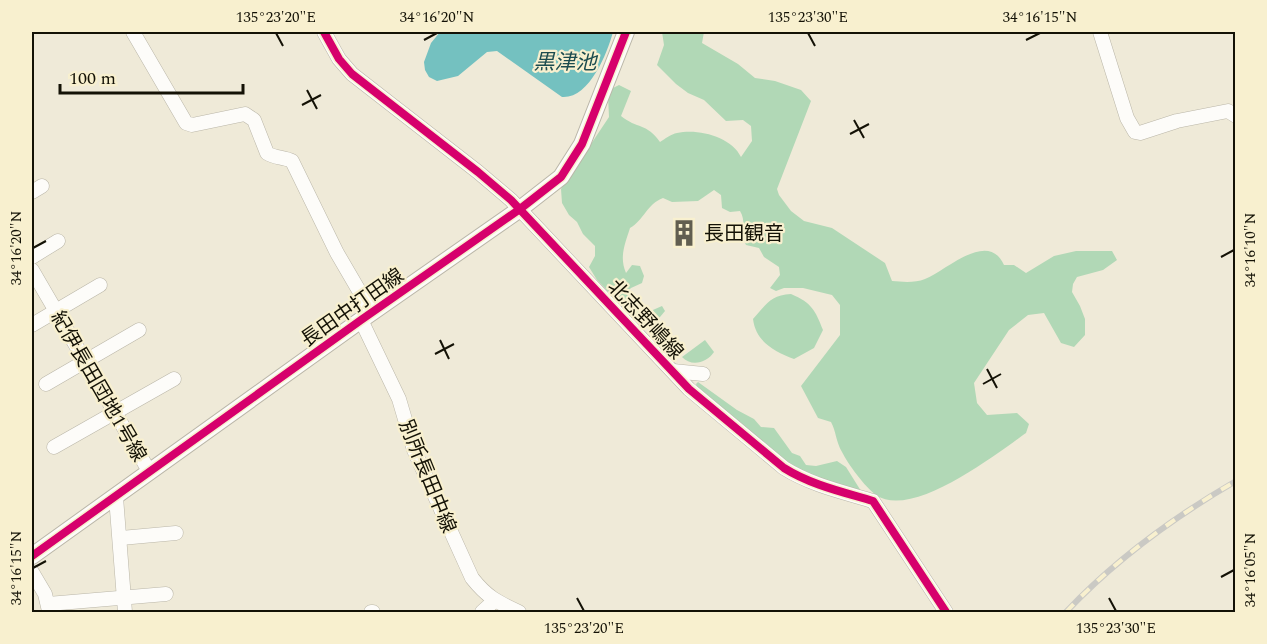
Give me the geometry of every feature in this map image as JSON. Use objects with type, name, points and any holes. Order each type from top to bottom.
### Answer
[{"type":"street","name":"別所長田中線","points":[[134,32],[186,123],[192,125],[245,114],[254,120],[267,153],[292,161],[366,316],[399,399],[414,450],[472,578],[494,601],[519,612]]},
{"type":"street","name":"北志野嶋線","points":[[324,32],[339,59],[352,74],[478,172],[520,209],[696,395],[790,472],[829,489],[873,501],[946,612]]},
{"type":"street","name":"長田中打田線","points":[[32,556],[366,316],[520,209],[561,177],[582,144],[626,32]]},
{"type":"street","points":[[1100,32],[1127,118],[1135,132],[1140,133],[1177,121],[1228,111],[1236,116]]},
{"type":"street","points":[[32,257],[58,242]]},
{"type":"street","name":"紀伊長田団地1号線","points":[[32,270],[149,471]]},
{"type":"street","points":[[32,326],[100,285]]},
{"type":"street","points":[[46,384],[139,330]]},
{"type":"street","points":[[672,371],[703,374]]},
{"type":"street","points":[[54,447],[174,379]]},
{"type":"street","points":[[116,497],[124,612]]},
{"type":"street","points":[[120,538],[176,533]]},
{"type":"street","points":[[32,572],[45,594],[49,608],[166,594]]},
{"type":"street","points":[[482,612],[494,601]]},
{"type":"green space","points":[[662,32],[704,32],[702,43],[738,64],[755,78],[775,81],[801,90],[811,101],[777,189],[779,195],[791,211],[804,221],[832,228],[885,263],[892,281],[913,282],[925,279],[966,256],[978,252],[988,251],[997,255],[1004,265],[1014,265],[1026,273],[1054,256],[1076,251],[1112,251],[1117,260],[1103,270],[1077,277],[1073,284],[1072,292],[1085,319],[1085,335],[1074,347],[1061,343],[1044,313],[1028,315],[1009,330],[974,383],[977,403],[987,415],[1017,413],[1029,424],[1026,433],[975,468],[931,492],[910,499],[892,500],[876,495],[852,469],[840,448],[831,422],[818,418],[801,386],[840,335],[840,305],[832,295],[803,288],[784,288],[776,291],[770,288],[780,275],[779,267],[764,257],[759,248],[746,245],[740,211],[730,212],[722,208],[721,195],[714,190],[698,201],[672,202],[663,198],[653,204],[630,228],[624,250],[624,267],[626,273],[632,265],[640,266],[644,276],[642,283],[626,293],[639,309],[646,313],[662,306],[665,311],[655,323],[641,326],[597,280],[589,267],[595,256],[595,246],[569,215],[562,203],[561,189],[609,117],[608,96],[613,88],[619,85],[631,91],[621,116],[651,132],[660,142],[677,133],[704,133],[730,144],[741,157],[752,141],[751,126],[743,120],[726,121],[704,100],[688,93],[676,84],[657,65],[664,45]]},
{"type":"green space","points":[[791,294],[812,308],[823,330],[814,348],[794,359],[767,345],[758,334],[753,319],[773,299]]},
{"type":"green space","points":[[705,340],[714,352],[707,359],[694,363],[682,357]]},
{"type":"green space","points":[[698,382],[737,410],[754,419],[761,427],[774,428],[792,453],[800,456],[806,465],[816,466],[837,461],[846,467],[861,491],[841,487],[788,466],[698,390],[696,384]]},
{"type":"water","name":"黒津池","points":[[440,32],[613,32],[601,63],[588,83],[572,96],[562,97],[497,51],[487,52],[458,76],[437,81],[429,77],[424,62],[431,43]]},
{"type":"railway","points":[[1066,612],[1146,540],[1190,509],[1236,481]]},
{"type":"cycle path","points":[[324,32],[339,59],[352,74],[511,200],[689,389],[784,468],[816,484],[873,501],[946,612]]},
{"type":"cycle path","points":[[32,556],[520,209],[561,177],[582,144],[626,32]]},
{"type":"place","name":"長田観音","points":[[684,233]]}]
